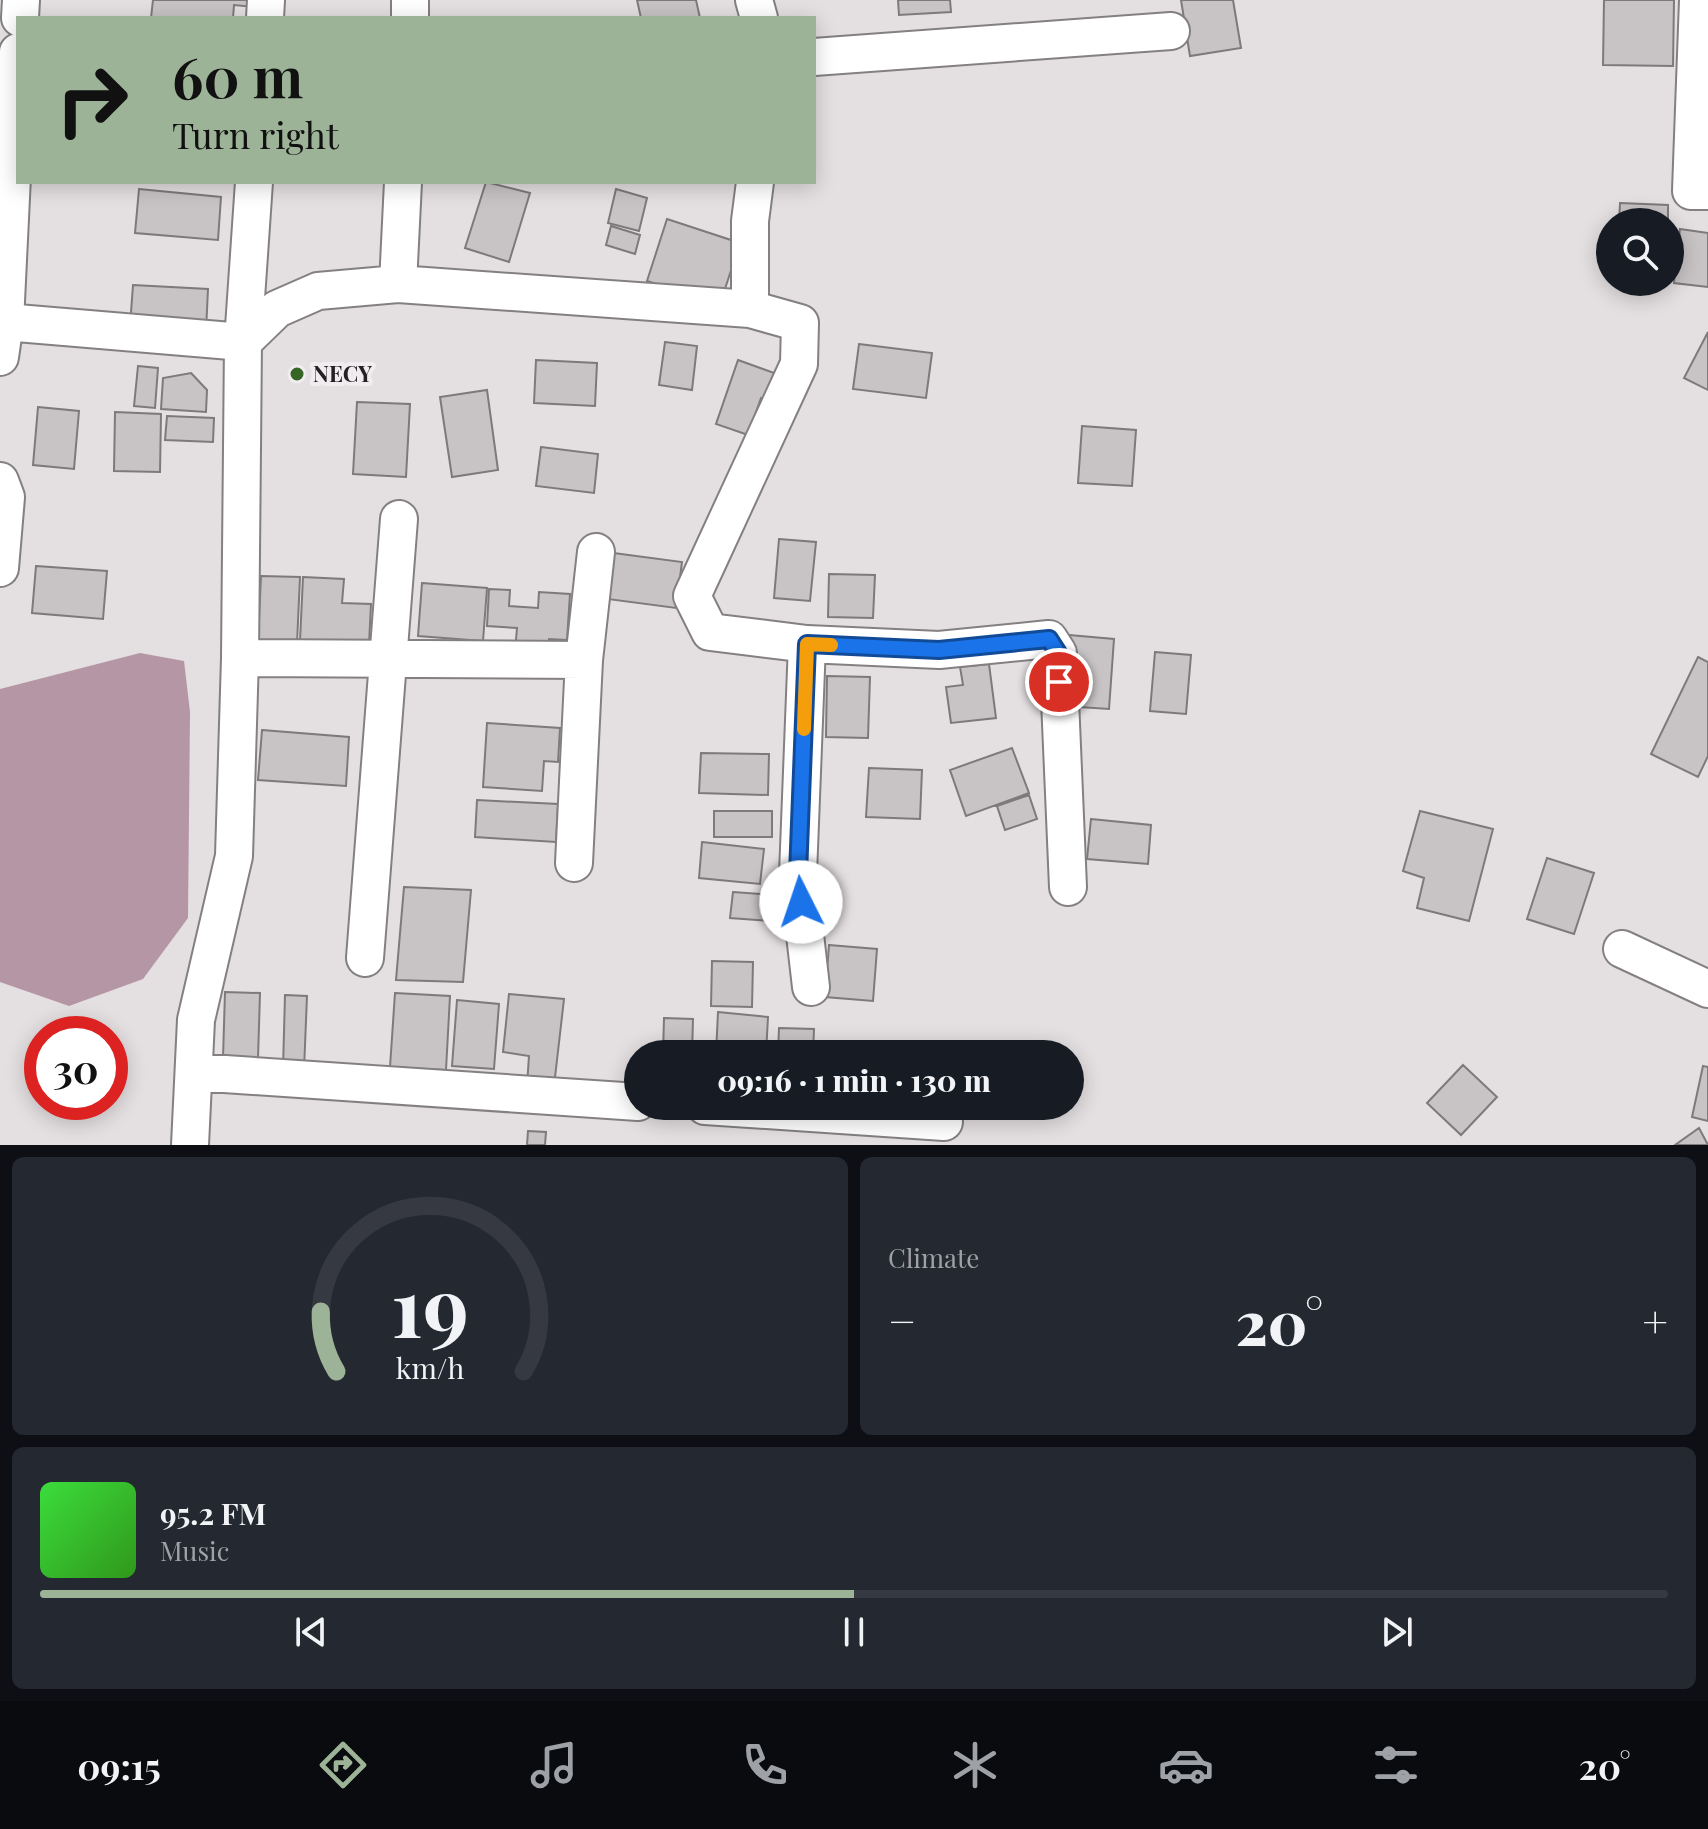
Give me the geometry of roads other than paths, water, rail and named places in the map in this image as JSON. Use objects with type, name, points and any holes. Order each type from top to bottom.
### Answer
[{"type":"street","points":[[1698,0],[1691,191],[1708,191]]},
{"type":"street","points":[[816,57],[1171,31]]},
{"type":"street","points":[[0,357],[7,128],[16,66]]},
{"type":"street","points":[[190,1145],[196,1020],[234,856],[240,658],[243,342],[254,184]]},
{"type":"street","points":[[398,284],[403,184]]},
{"type":"street","points":[[750,309],[750,221],[755,184]]},
{"type":"street","points":[[2,322],[243,342],[277,309],[318,291],[398,284],[750,309],[800,323],[799,364],[692,596],[710,632],[807,644],[939,650],[1049,639],[1058,653],[1068,887]]},
{"type":"street","points":[[0,481],[6,497],[0,568]]},
{"type":"street","points":[[365,958],[399,519]]},
{"type":"street","points":[[574,863],[584,660],[596,552]]},
{"type":"street","points":[[807,644],[798,874],[811,987]]},
{"type":"street","points":[[240,658],[584,660]]},
{"type":"street","points":[[1622,949],[1708,989]]},
{"type":"street","points":[[195,1072],[624,1101]]},
{"type":"street","points":[[914,1120],[944,1122]]},
{"type":"place","name":"NECY","points":[[297,374]]}]
